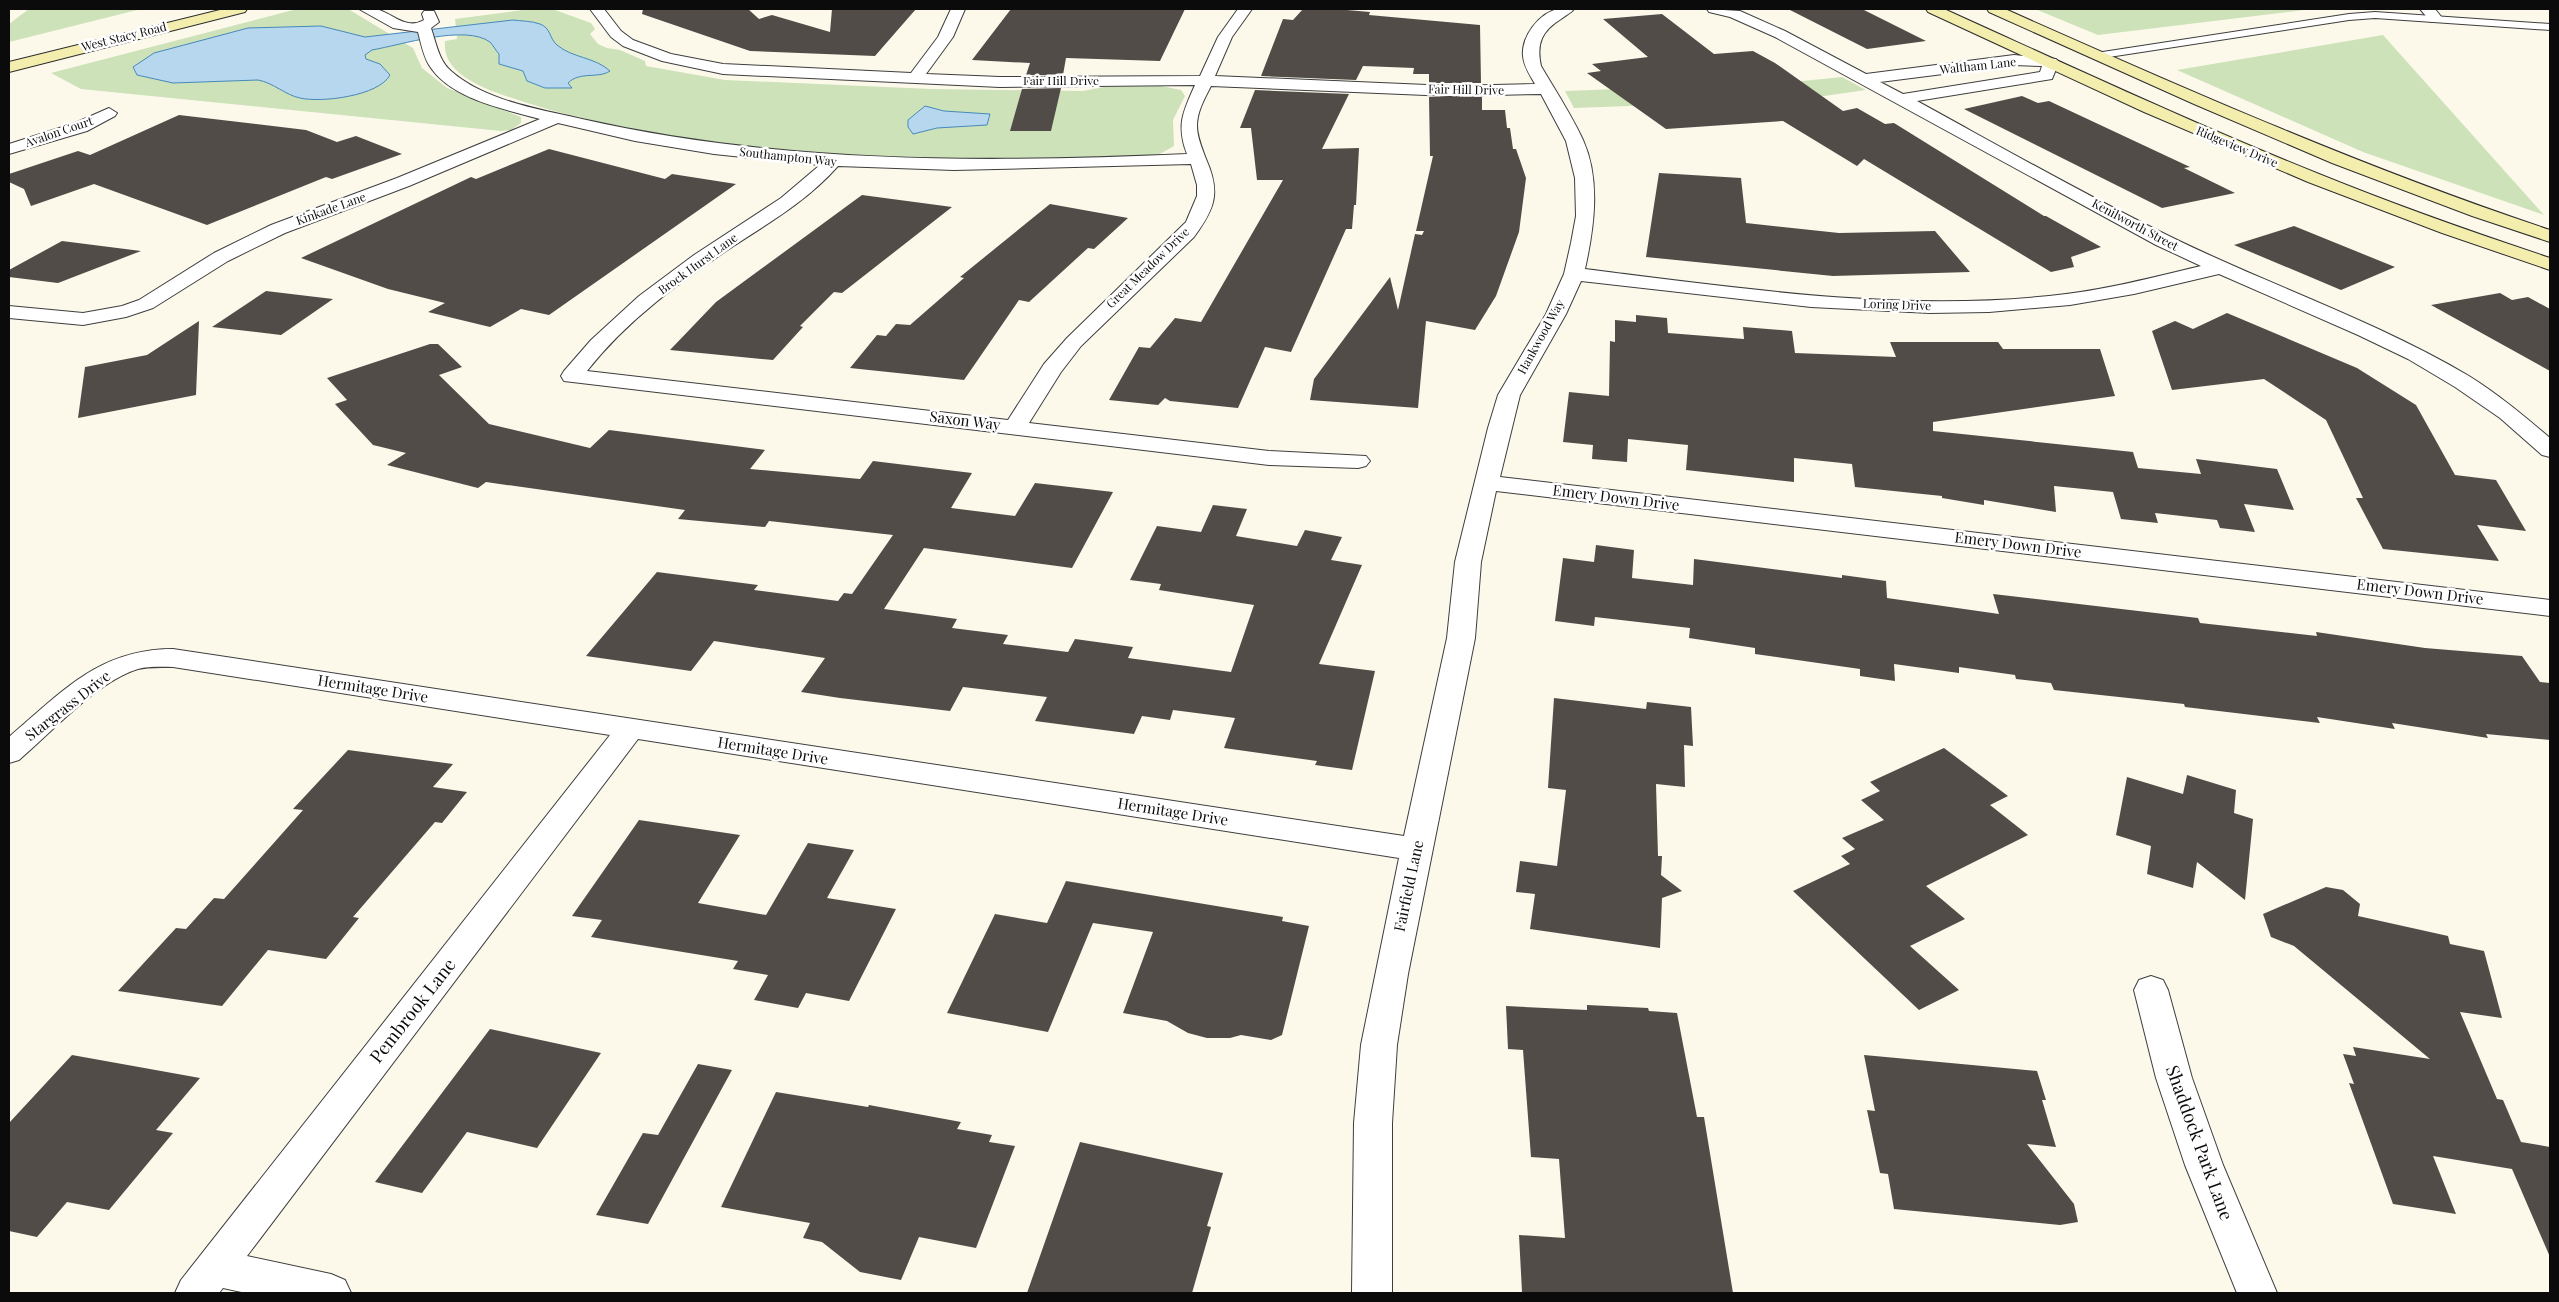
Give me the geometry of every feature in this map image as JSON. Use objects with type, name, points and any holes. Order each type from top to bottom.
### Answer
[{"type":"main road","name":"West Stacy Road","points":[[9,67],[240,9]]},
{"type":"main road","name":"Ridgeview Drive","points":[[1933,9],[2051,62],[2125,98],[2283,166],[2455,232],[2550,264]]},
{"type":"main road","name":"Ridgeview Drive","points":[[1994,9],[2096,56],[2330,156],[2435,196],[2550,236]]},
{"type":"main road","points":[[2051,62],[2096,56]]},
{"type":"street","points":[[366,9],[394,25],[427,36]]},
{"type":"street","name":"Southampton Way","points":[[424,9],[432,18],[427,36],[431,54],[446,76],[465,88],[528,111],[614,132],[683,144],[833,161],[1020,166],[1196,158]]},
{"type":"street","name":"Fair Hill Drive","points":[[597,9],[616,34],[628,43],[660,56],[723,69],[1000,82],[1207,80],[1412,90],[1546,89]]},
{"type":"street","points":[[915,78],[941,45],[954,23],[958,9]]},
{"type":"street","name":"Great Meadow Drive","points":[[1015,427],[1052,369],[1074,342],[1187,233],[1200,215],[1206,195],[1204,177],[1187,128],[1190,114],[1225,37],[1245,9]]},
{"type":"street","name":"Hankwood Way","points":[[1486,483],[1509,395],[1556,314],[1574,274],[1585,216],[1584,178],[1575,141],[1530,56],[1533,36],[1549,19],[1567,9]]},
{"type":"street","name":"Kenilworth Street","points":[[1714,9],[1760,24],[2218,268],[2368,331],[2442,368],[2500,406],[2550,450]]},
{"type":"street","name":"Waltham Lane","points":[[1865,80],[2014,60],[2051,62],[2046,76],[1902,100]]},
{"type":"street","name":"Avalon Court","points":[[9,149],[81,127],[109,113]]},
{"type":"street","name":"Kinkade Lane","points":[[9,312],[83,319],[114,314],[146,304],[221,257],[278,229],[402,182],[556,118]]},
{"type":"street","name":"Brock Hurst Lane","points":[[572,376],[599,343],[650,298],[798,194],[820,177],[833,161]]},
{"type":"street","name":"Loring Drive","points":[[1574,274],[1773,296],[1882,305],[1936,306],[2017,304],[2089,296],[2218,268]]},
{"type":"street","name":"Saxon Way","points":[[572,376],[1270,458],[1358,461]]},
{"type":"street","name":"Emery Down Drive","points":[[1486,483],[2550,608]]},
{"type":"street","name":"Fairfield Lane","points":[[1372,1293],[1373,1123],[1379,1045],[1416,849],[1461,638],[1468,562],[1486,483]]},
{"type":"street","name":"Hermitage Drive","points":[[130,662],[151,658],[173,658],[1416,849]]},
{"type":"street","name":"Stargrass Drive","points":[[9,753],[107,672],[130,662]]},
{"type":"street","name":"Pembrook Lane","points":[[205,1281],[630,729]]},
{"type":"street","name":"Shaddock Park Lane","points":[[2151,990],[2174,1078],[2204,1165],[2257,1293]]},
{"type":"street","points":[[205,1281],[331,1293]]},
{"type":"lane","points":[[2096,56],[2349,17],[2375,15],[2431,14],[2550,27]]},
{"type":"green space","points":[[29,9],[141,9],[9,42],[9,24]]},
{"type":"green space","points":[[297,9],[348,9],[413,48],[422,68],[447,88],[521,117],[521,123],[511,130],[501,131],[81,89],[51,73]]},
{"type":"green space","points":[[530,9],[555,10],[591,23],[595,29],[590,34],[598,44],[620,50],[645,61],[646,66],[725,80],[931,89],[1083,91],[1104,87],[1161,86],[1181,90],[1185,96],[1173,120],[1174,146],[1158,155],[1011,162],[966,162],[831,156],[742,147],[602,123],[551,110],[482,87],[459,73],[451,64],[446,54],[445,41],[457,39],[455,19]]},
{"type":"green space","points":[[2035,9],[2312,9],[2098,35]]},
{"type":"green space","points":[[2383,35],[2544,215],[2363,152],[2177,70]]},
{"type":"green space","points":[[1842,77],[1866,90],[1796,100],[1574,108],[1565,91],[1783,83]]},
{"type":"water","points":[[513,20],[534,22],[544,26],[557,45],[570,53],[598,63],[610,71],[600,75],[583,76],[573,79],[568,83],[572,88],[545,88],[527,81],[523,71],[499,64],[499,54],[490,42],[479,37],[465,35],[432,37],[372,50],[365,55],[366,59],[380,64],[390,75],[384,82],[374,88],[362,93],[335,98],[300,98],[258,80],[173,83],[137,75],[133,67],[154,53],[248,28],[321,26],[365,37]]},
{"type":"water","points":[[925,106],[944,111],[990,114],[987,125],[937,128],[913,134],[908,127],[908,120]]},
{"type":"building","points":[[643,9],[748,9],[759,19],[772,15],[830,32],[832,9],[916,9],[875,56],[750,51],[642,14]]},
{"type":"building","points":[[1011,9],[1185,9],[1160,61],[1066,58],[1063,75],[1026,75],[1030,63],[972,60]]},
{"type":"building","points":[[1303,9],[1370,12],[1369,15],[1480,25],[1481,83],[1429,83],[1429,74],[1413,74],[1414,68],[1363,66],[1356,80],[1261,76],[1283,19],[1293,20]]},
{"type":"building","points":[[1788,9],[1862,9],[1926,41],[1867,49]]},
{"type":"building","points":[[1662,14],[1714,54],[1753,51],[1775,63],[1843,111],[1857,108],[1885,124],[1894,123],[2044,216],[2101,247],[2071,257],[2074,267],[2051,272],[1864,159],[1857,166],[1783,121],[1666,129],[1587,73],[1601,71],[1592,64],[1648,57],[1603,19]]},
{"type":"building","points":[[1061,88],[1051,131],[1010,131],[1022,89]]},
{"type":"building","points":[[1255,90],[1349,94],[1322,149],[1359,148],[1356,205],[1354,205],[1352,229],[1346,229],[1291,352],[1265,347],[1238,408],[1170,401],[1165,398],[1158,405],[1109,400],[1139,347],[1150,348],[1175,318],[1201,322],[1283,180],[1257,180],[1251,128],[1240,128]]},
{"type":"building","points":[[2022,96],[2038,103],[2049,101],[2190,167],[2184,168],[2235,193],[2162,208],[1964,109]]},
{"type":"building","points":[[1429,97],[1482,97],[1482,110],[1505,110],[1507,128],[1510,128],[1513,149],[1516,149],[1526,178],[1519,232],[1496,296],[1475,330],[1426,321],[1418,408],[1310,400],[1314,379],[1390,277],[1398,310],[1415,234],[1422,235],[1424,231],[1416,231],[1433,156],[1430,156]]},
{"type":"building","points":[[179,115],[306,130],[337,142],[356,136],[402,154],[332,179],[326,177],[207,225],[94,184],[31,206],[24,189],[9,182],[9,174],[78,151],[90,155]]},
{"type":"building","points":[[549,149],[665,179],[672,174],[736,184],[549,315],[521,309],[490,327],[428,312],[445,303],[388,289],[301,258],[471,177],[476,179]]},
{"type":"building","points":[[1659,173],[1741,178],[1746,223],[1839,233],[1935,231],[1970,272],[1833,276],[1646,257]]},
{"type":"building","points":[[862,195],[952,207],[842,293],[834,292],[800,326],[803,327],[773,360],[670,350],[716,302]]},
{"type":"building","points":[[1050,204],[1128,218],[1094,249],[1088,248],[1029,302],[1019,300],[964,380],[850,368],[877,335],[886,336],[896,324],[910,325],[964,278],[960,277]]},
{"type":"building","points":[[2294,226],[2395,267],[2341,290],[2234,245]]},
{"type":"building","points":[[62,241],[141,251],[58,283],[9,277],[9,270]]},
{"type":"building","points":[[266,291],[333,299],[281,335],[212,327]]},
{"type":"building","points":[[2500,293],[2512,300],[2528,297],[2550,309],[2550,371],[2431,305]]},
{"type":"building","points":[[2227,313],[2357,368],[2416,405],[2455,475],[2496,480],[2526,531],[2477,525],[2499,561],[2383,549],[2356,498],[2363,498],[2326,420],[2264,379],[2172,390],[2152,331],[2175,321],[2193,329]]},
{"type":"building","points":[[1636,315],[1667,318],[1668,333],[1744,339],[1743,327],[1792,331],[1795,353],[1896,357],[1890,342],[1998,342],[2003,349],[2100,349],[2115,396],[1933,422],[1933,431],[2133,452],[2138,468],[2201,474],[2196,459],[2277,469],[2294,510],[2244,504],[2255,532],[2220,528],[2217,520],[2155,513],[2158,523],[2121,519],[2113,492],[2054,486],[2056,512],[1984,500],[1984,505],[1942,498],[1942,496],[1855,487],[1852,464],[1794,458],[1794,482],[1686,470],[1688,445],[1628,439],[1627,462],[1592,459],[1593,445],[1563,442],[1569,392],[1609,396],[1610,341],[1615,342],[1615,320],[1636,322]]},
{"type":"building","points":[[199,321],[196,395],[78,418],[85,367],[147,355]]},
{"type":"building","points":[[430,344],[438,344],[462,367],[439,375],[489,424],[590,448],[609,430],[765,450],[750,469],[860,479],[873,461],[972,473],[951,508],[1015,516],[1035,483],[1113,492],[1072,568],[924,548],[884,609],[957,619],[952,628],[1008,635],[1003,644],[1068,652],[1075,639],[1133,647],[1128,658],[1231,672],[1254,605],[1159,590],[1161,584],[1130,580],[1157,526],[1201,532],[1213,505],[1247,509],[1236,536],[1297,546],[1305,530],[1342,537],[1331,560],[1362,565],[1319,664],[1375,671],[1352,770],[1315,765],[1317,761],[1224,748],[1235,718],[1173,710],[1170,720],[1142,716],[1134,734],[1035,721],[1047,697],[963,687],[950,711],[840,698],[801,692],[825,658],[714,641],[691,671],[586,656],[657,572],[758,585],[754,590],[838,601],[844,593],[852,594],[893,535],[769,521],[765,527],[678,519],[685,510],[486,482],[478,488],[387,465],[406,453],[373,445],[335,404],[347,400],[327,378]]},
{"type":"building","points":[[1596,545],[1634,550],[1632,578],[1693,585],[1694,559],[1842,578],[1842,575],[1886,581],[1887,598],[1999,614],[1993,594],[2198,618],[2200,623],[2317,636],[2316,632],[2425,648],[2522,656],[2540,682],[2550,683],[2550,740],[2486,734],[2488,738],[2392,723],[2395,729],[2317,717],[2320,723],[2185,707],[2184,704],[2054,690],[2051,683],[2016,679],[2015,675],[1959,667],[1959,673],[1894,664],[1895,681],[1860,676],[1860,669],[1755,654],[1755,648],[1689,638],[1690,628],[1595,617],[1594,626],[1555,621],[1563,558],[1594,562]]},
{"type":"building","points":[[1554,698],[1646,709],[1647,702],[1691,707],[1693,746],[1684,745],[1685,787],[1656,784],[1658,856],[1662,856],[1661,875],[1682,891],[1662,898],[1660,948],[1530,929],[1535,894],[1516,892],[1520,861],[1557,866],[1566,790],[1548,788]]},
{"type":"building","points":[[1944,748],[2008,796],[1990,805],[2028,835],[1926,886],[1965,919],[1910,946],[1959,990],[1919,1010],[1793,891],[1850,864],[1841,856],[1855,849],[1842,838],[1884,820],[1861,800],[1880,791],[1870,782]]},
{"type":"building","points":[[348,750],[453,764],[433,787],[467,792],[442,823],[435,822],[353,917],[359,918],[326,959],[268,950],[222,1006],[118,991],[176,928],[186,929],[214,898],[224,899],[303,810],[293,809]]},
{"type":"building","points":[[2187,775],[2236,790],[2234,813],[2253,819],[2245,900],[2197,862],[2193,888],[2147,874],[2151,846],[2116,835],[2127,777],[2183,794]]},
{"type":"building","points":[[639,820],[740,835],[698,903],[766,915],[808,843],[854,850],[827,898],[896,909],[849,1001],[806,993],[798,1008],[754,1000],[768,975],[733,969],[738,961],[591,937],[602,920],[572,916]]},
{"type":"building","points":[[1066,881],[1283,917],[1282,921],[1309,926],[1282,1035],[1271,1040],[1241,1035],[1230,1038],[1207,1038],[1188,1033],[1167,1021],[1123,1013],[1153,932],[1093,923],[1048,1032],[947,1013],[995,914],[1047,923]]},
{"type":"building","points":[[2326,887],[2343,890],[2360,904],[2358,916],[2448,936],[2450,944],[2484,951],[2502,1018],[2460,1012],[2497,1099],[2503,1100],[2521,1142],[2550,1147],[2550,1257],[2512,1169],[2433,1156],[2456,1214],[2393,1204],[2349,1083],[2354,1084],[2343,1054],[2356,1056],[2353,1047],[2430,1059],[2294,946],[2271,937],[2263,914]]},
{"type":"building","points":[[1587,1005],[1648,1008],[1649,1011],[1677,1013],[1697,1117],[1704,1117],[1733,1293],[1522,1292],[1519,1235],[1565,1238],[1559,1159],[1531,1157],[1523,1050],[1508,1049],[1506,1006],[1587,1010]]},
{"type":"building","points":[[490,1029],[601,1053],[537,1148],[467,1132],[422,1193],[375,1182]]},
{"type":"building","points":[[72,1055],[200,1078],[156,1130],[173,1133],[109,1210],[67,1202],[37,1237],[9,1231],[9,1123]]},
{"type":"building","points":[[1864,1055],[2037,1071],[2046,1100],[2042,1100],[2056,1147],[2027,1144],[2074,1204],[2078,1222],[2060,1225],[1894,1209],[1888,1174],[1880,1173],[1867,1110],[1875,1111]]},
{"type":"building","points":[[698,1064],[732,1070],[648,1224],[596,1215],[643,1133],[658,1135]]},
{"type":"building","points":[[776,1092],[868,1107],[869,1105],[961,1122],[957,1129],[992,1135],[989,1142],[1015,1146],[976,1248],[919,1237],[901,1280],[860,1272],[822,1242],[803,1238],[810,1223],[721,1207]]},
{"type":"building","points":[[1080,1142],[1223,1173],[1207,1226],[1211,1227],[1192,1293],[1027,1293]]}]
